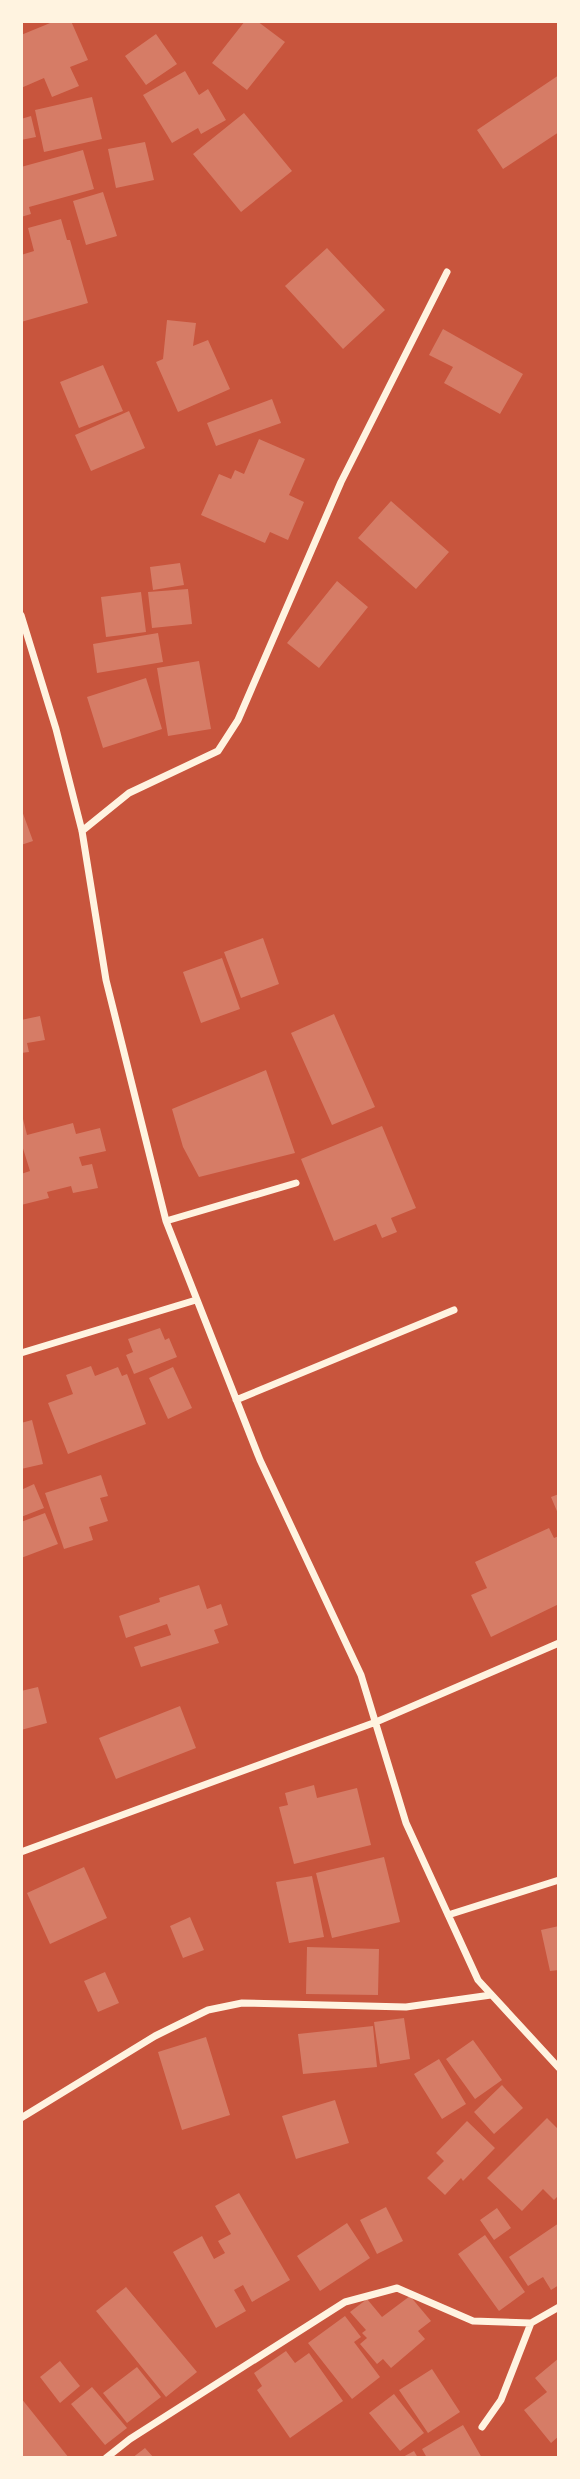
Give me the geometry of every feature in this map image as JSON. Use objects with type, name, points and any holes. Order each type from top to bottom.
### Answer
[{"type":"street","points":[[82,831],[129,793],[218,751],[238,720],[341,482],[447,272]]},
{"type":"street","points":[[21,615],[56,729],[82,831],[106,980],[166,1222],[260,1460],[362,1675],[406,1823],[478,1980],[559,2068]]},
{"type":"street","points":[[166,1222],[296,1183]]},
{"type":"street","points":[[21,1353],[196,1300]]},
{"type":"street","points":[[236,1400],[454,1310]]},
{"type":"street","points":[[21,1852],[376,1723],[559,1643]]},
{"type":"street","points":[[448,1915],[559,1880]]},
{"type":"street","points":[[21,2118],[155,2036],[208,2010],[242,2003],[406,2007],[491,1995]]},
{"type":"street","points":[[106,2458],[130,2439],[345,2302],[397,2288],[473,2321],[531,2323],[559,2307]]},
{"type":"street","points":[[482,2427],[501,2400],[531,2323]]},
{"type":"building","points":[[55,21],[71,21],[88,60],[70,67],[79,86],[52,97],[44,78],[21,88],[21,35]]},
{"type":"building","points":[[245,21],[257,21],[285,42],[247,90],[212,63]]},
{"type":"building","points":[[156,34],[177,64],[146,85],[125,56]]},
{"type":"building","points":[[185,71],[199,95],[208,89],[226,120],[201,134],[198,128],[172,143],[143,95]]},
{"type":"building","points":[[559,75],[559,132],[503,169],[477,130]]},
{"type":"building","points":[[92,97],[102,139],[44,152],[35,110]]},
{"type":"building","points":[[244,113],[292,171],[241,212],[193,154]]},
{"type":"building","points":[[31,116],[36,137],[21,140],[21,119]]},
{"type":"building","points":[[145,142],[154,180],[116,188],[108,149]]},
{"type":"building","points":[[83,150],[94,189],[29,207],[31,214],[21,217],[21,167]]},
{"type":"building","points":[[103,192],[117,236],[86,245],[73,201]]},
{"type":"building","points":[[61,219],[67,240],[70,240],[88,303],[21,322],[21,255],[34,251],[28,228]]},
{"type":"building","points":[[327,248],[385,310],[343,349],[285,286]]},
{"type":"building","points":[[167,320],[196,323],[193,346],[208,340],[230,389],[178,412],[156,362],[163,359]]},
{"type":"building","points":[[443,329],[523,374],[500,414],[444,383],[453,367],[429,355]]},
{"type":"building","points":[[103,365],[123,411],[79,428],[60,382]]},
{"type":"building","points":[[272,399],[281,423],[216,446],[207,423]]},
{"type":"building","points":[[129,411],[145,448],[91,471],[75,435]]},
{"type":"building","points":[[259,439],[305,459],[289,495],[304,502],[288,540],[270,532],[265,543],[201,515],[219,474],[231,479],[235,470],[244,474]]},
{"type":"building","points":[[391,501],[449,552],[416,589],[358,538]]},
{"type":"building","points":[[180,563],[184,585],[153,590],[150,567]]},
{"type":"building","points":[[337,581],[368,607],[319,668],[287,643]]},
{"type":"building","points":[[188,589],[192,624],[152,628],[148,592]]},
{"type":"building","points":[[141,592],[146,632],[106,637],[101,597]]},
{"type":"building","points":[[158,633],[163,662],[97,673],[93,644]]},
{"type":"building","points":[[199,661],[211,729],[168,736],[157,668]]},
{"type":"building","points":[[146,678],[162,729],[103,748],[87,697]]},
{"type":"building","points":[[21,808],[33,841],[21,845]]},
{"type":"building","points":[[263,938],[279,984],[241,998],[224,952]]},
{"type":"building","points":[[222,958],[240,1009],[201,1023],[183,972]]},
{"type":"building","points":[[334,1014],[375,1107],[332,1125],[291,1033]]},
{"type":"building","points":[[40,1016],[45,1040],[27,1043],[29,1052],[21,1053],[21,1020]]},
{"type":"building","points":[[266,1070],[295,1153],[199,1177],[183,1147],[172,1109]]},
{"type":"building","points":[[22,1115],[27,1135],[73,1123],[76,1134],[100,1128],[106,1151],[79,1157],[82,1166],[92,1164],[98,1188],[73,1193],[71,1186],[47,1192],[49,1198],[21,1205],[21,1174],[30,1171],[21,1142]]},
{"type":"building","points":[[382,1126],[416,1208],[391,1218],[397,1232],[382,1238],[376,1224],[334,1241],[301,1159]]},
{"type":"building","points":[[160,1328],[165,1340],[169,1338],[177,1357],[134,1374],[126,1355],[133,1352],[128,1339]]},
{"type":"building","points":[[91,1366],[95,1376],[118,1367],[122,1376],[127,1374],[146,1424],[68,1454],[48,1403],[73,1394],[66,1375]]},
{"type":"building","points":[[173,1367],[192,1408],[168,1419],[149,1378]]},
{"type":"building","points":[[32,1420],[43,1464],[21,1469],[21,1423]]},
{"type":"building","points":[[101,1475],[108,1496],[100,1498],[108,1521],[89,1527],[93,1540],[64,1549],[45,1493]]},
{"type":"building","points":[[34,1484],[44,1508],[21,1517],[21,1490]]},
{"type":"building","points":[[559,1494],[559,1516],[551,1497]]},
{"type":"building","points":[[45,1513],[58,1544],[21,1558],[21,1522]]},
{"type":"building","points":[[549,1528],[554,1538],[559,1536],[559,1604],[491,1637],[471,1595],[487,1588],[475,1562]]},
{"type":"building","points":[[199,1585],[207,1609],[221,1604],[228,1625],[214,1630],[219,1643],[141,1667],[134,1647],[171,1635],[167,1624],[126,1638],[119,1616],[160,1602],[159,1598]]},
{"type":"building","points":[[38,1687],[47,1723],[21,1730],[21,1691]]},
{"type":"building","points":[[180,1706],[196,1748],[116,1779],[99,1738]]},
{"type":"building","points":[[314,1785],[317,1798],[357,1788],[371,1845],[294,1864],[279,1807],[288,1805],[285,1793]]},
{"type":"building","points":[[384,1857],[400,1922],[332,1938],[316,1873]]},
{"type":"building","points":[[84,1867],[107,1918],[50,1944],[27,1893]]},
{"type":"building","points":[[312,1876],[324,1937],[289,1943],[276,1882]]},
{"type":"building","points":[[190,1917],[204,1950],[183,1958],[170,1926]]},
{"type":"building","points":[[559,1926],[559,1970],[550,1971],[541,1930]]},
{"type":"building","points":[[307,1947],[379,1949],[378,1995],[306,1994]]},
{"type":"building","points":[[105,1972],[119,2003],[98,2012],[84,1981]]},
{"type":"building","points":[[404,2018],[410,2059],[380,2064],[374,2022]]},
{"type":"building","points":[[373,2026],[377,2067],[303,2074],[298,2034]]},
{"type":"building","points":[[206,2037],[230,2115],[182,2130],[158,2052]]},
{"type":"building","points":[[473,2040],[502,2080],[475,2099],[446,2059]]},
{"type":"building","points":[[439,2059],[466,2104],[442,2119],[414,2074]]},
{"type":"building","points":[[502,2085],[523,2108],[494,2134],[474,2112]]},
{"type":"building","points":[[335,2100],[349,2143],[296,2159],[282,2116]]},
{"type":"building","points":[[547,2118],[559,2130],[559,2195],[554,2200],[543,2189],[522,2211],[487,2178]]},
{"type":"building","points":[[467,2121],[495,2148],[463,2181],[461,2178],[445,2195],[427,2178],[444,2161],[436,2153]]},
{"type":"building","points":[[239,2193],[290,2280],[252,2302],[243,2285],[234,2290],[246,2311],[216,2328],[173,2252],[202,2236],[214,2259],[225,2253],[218,2241],[231,2234],[215,2206]]},
{"type":"building","points":[[386,2207],[403,2241],[377,2254],[360,2220]]},
{"type":"building","points":[[497,2208],[511,2228],[494,2240],[480,2220]]},
{"type":"building","points":[[347,2223],[370,2258],[320,2291],[297,2256]]},
{"type":"building","points":[[559,2223],[559,2285],[551,2290],[543,2277],[528,2286],[509,2257]]},
{"type":"building","points":[[485,2235],[525,2292],[499,2311],[458,2254]]},
{"type":"building","points":[[126,2287],[197,2372],[166,2397],[96,2311]]},
{"type":"building","points":[[410,2296],[431,2321],[418,2331],[425,2339],[391,2368],[383,2359],[377,2364],[360,2344],[367,2338],[362,2333],[366,2330],[350,2312],[367,2299],[382,2317]]},
{"type":"building","points":[[345,2316],[361,2337],[354,2342],[380,2377],[352,2399],[308,2343]]},
{"type":"building","points":[[286,2351],[295,2363],[309,2353],[343,2401],[290,2438],[257,2390],[262,2386],[254,2373]]},
{"type":"building","points":[[559,2358],[559,2436],[551,2443],[524,2410],[547,2392],[535,2378]]},
{"type":"building","points":[[60,2361],[80,2386],[60,2403],[40,2377]]},
{"type":"building","points":[[137,2367],[161,2397],[127,2423],[103,2393]]},
{"type":"building","points":[[432,2369],[460,2412],[428,2433],[399,2390]]},
{"type":"building","points":[[92,2387],[127,2428],[105,2445],[71,2404]]},
{"type":"building","points":[[394,2394],[424,2433],[400,2451],[369,2413]]},
{"type":"building","points":[[21,2398],[69,2458],[21,2458]]},
{"type":"building","points":[[463,2425],[482,2458],[427,2458],[422,2449]]},
{"type":"building","points":[[145,2448],[154,2458],[132,2458]]},
{"type":"building","points":[[414,2451],[418,2458],[401,2458]]}]
